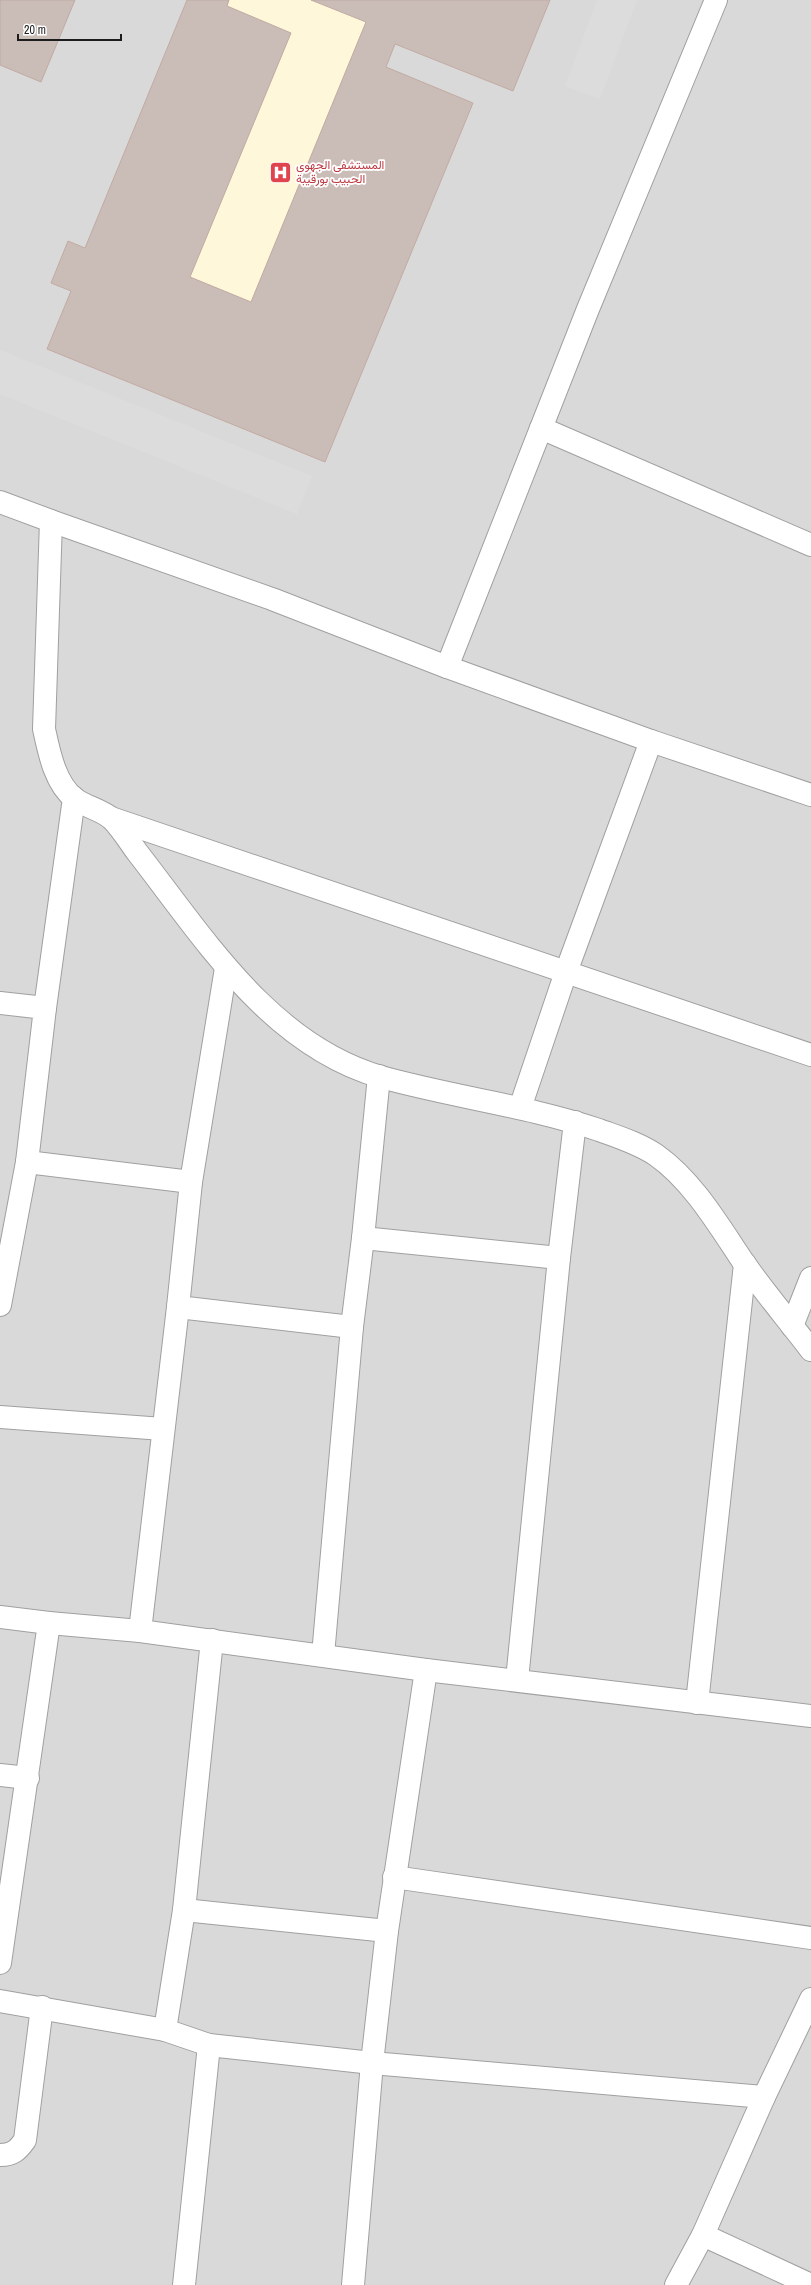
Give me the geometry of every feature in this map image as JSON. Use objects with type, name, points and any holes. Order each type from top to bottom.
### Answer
[{"type":"street","points":[[447,667],[541,428],[716,0]]},
{"type":"street","points":[[541,428],[811,545]]},
{"type":"street","points":[[0,502],[272,599],[447,667],[651,741],[811,795]]},
{"type":"street","points":[[51,520],[44,729],[50,755],[59,778],[74,798],[111,818],[811,1055]]},
{"type":"street","points":[[520,1108],[566,972],[651,741]]},
{"type":"street","points":[[0,1305],[27,1162],[45,1008],[74,798]]},
{"type":"street","points":[[111,818],[226,968],[268,1010],[320,1051],[379,1076],[575,1122],[637,1144],[656,1155],[676,1171],[721,1227],[745,1264],[811,1350]]},
{"type":"street","points":[[140,1631],[191,1182],[226,968]]},
{"type":"street","points":[[0,1003],[45,1008]]},
{"type":"street","points":[[322,1655],[352,1327],[363,1238],[379,1076]]},
{"type":"street","points":[[518,1680],[559,1258],[575,1122]]},
{"type":"street","points":[[27,1162],[191,1182]]},
{"type":"street","points":[[363,1238],[559,1258]]},
{"type":"street","points":[[697,1703],[745,1264]]},
{"type":"street","points":[[792,1326],[811,1278]]},
{"type":"street","points":[[178,1307],[352,1327]]},
{"type":"street","points":[[0,1417],[163,1429]]},
{"type":"street","points":[[0,1617],[140,1631],[426,1670],[811,1716]]},
{"type":"street","points":[[0,1963],[28,1778],[49,1623]]},
{"type":"street","points":[[166,2030],[184,1910],[212,1640]]},
{"type":"street","points":[[353,2285],[372,2063],[387,1931],[426,1670]]},
{"type":"street","points":[[0,1775],[28,1778]]},
{"type":"street","points":[[394,1877],[811,1938]]},
{"type":"street","points":[[184,1910],[387,1931]]},
{"type":"street","points":[[676,2285],[703,2235],[764,2097],[811,1999]]},
{"type":"street","points":[[0,2001],[42,2007],[166,2030],[209,2046],[372,2063],[764,2097]]},
{"type":"street","points":[[0,2155],[7,2155],[16,2152],[25,2140],[42,2007]]},
{"type":"street","points":[[184,2285],[209,2046]]},
{"type":"street","points":[[703,2235],[811,2285]]},
{"type":"shaded area","points":[[0,0],[811,0],[811,2285],[0,2285]]},
{"type":"shaded area","name":"المستشفى الجهوي الحبيب بورقيبة","points":[[187,0],[550,0],[513,91],[395,44],[386,67],[473,103],[325,462],[47,349],[71,291],[51,283],[68,241],[86,248]]},
{"type":"shaded area","points":[[597,0],[637,0],[600,99],[565,86]]},
{"type":"shaded area","points":[[0,350],[312,476],[297,514],[0,394]]},
{"type":"building","points":[[0,0],[75,0],[41,82],[0,65]]},
{"type":"building","name":"المستشفى الجهوي الحبيب بورقيبة","points":[[187,0],[229,0],[227,6],[291,33],[190,277],[251,302],[366,22],[311,0],[550,0],[513,91],[395,44],[386,67],[473,103],[325,462],[47,349],[71,291],[51,283],[68,241],[85,248]]},
{"type":"place","name":"المستشفى الجهوي الحبيب بورقيبة","points":[[281,172]]}]
